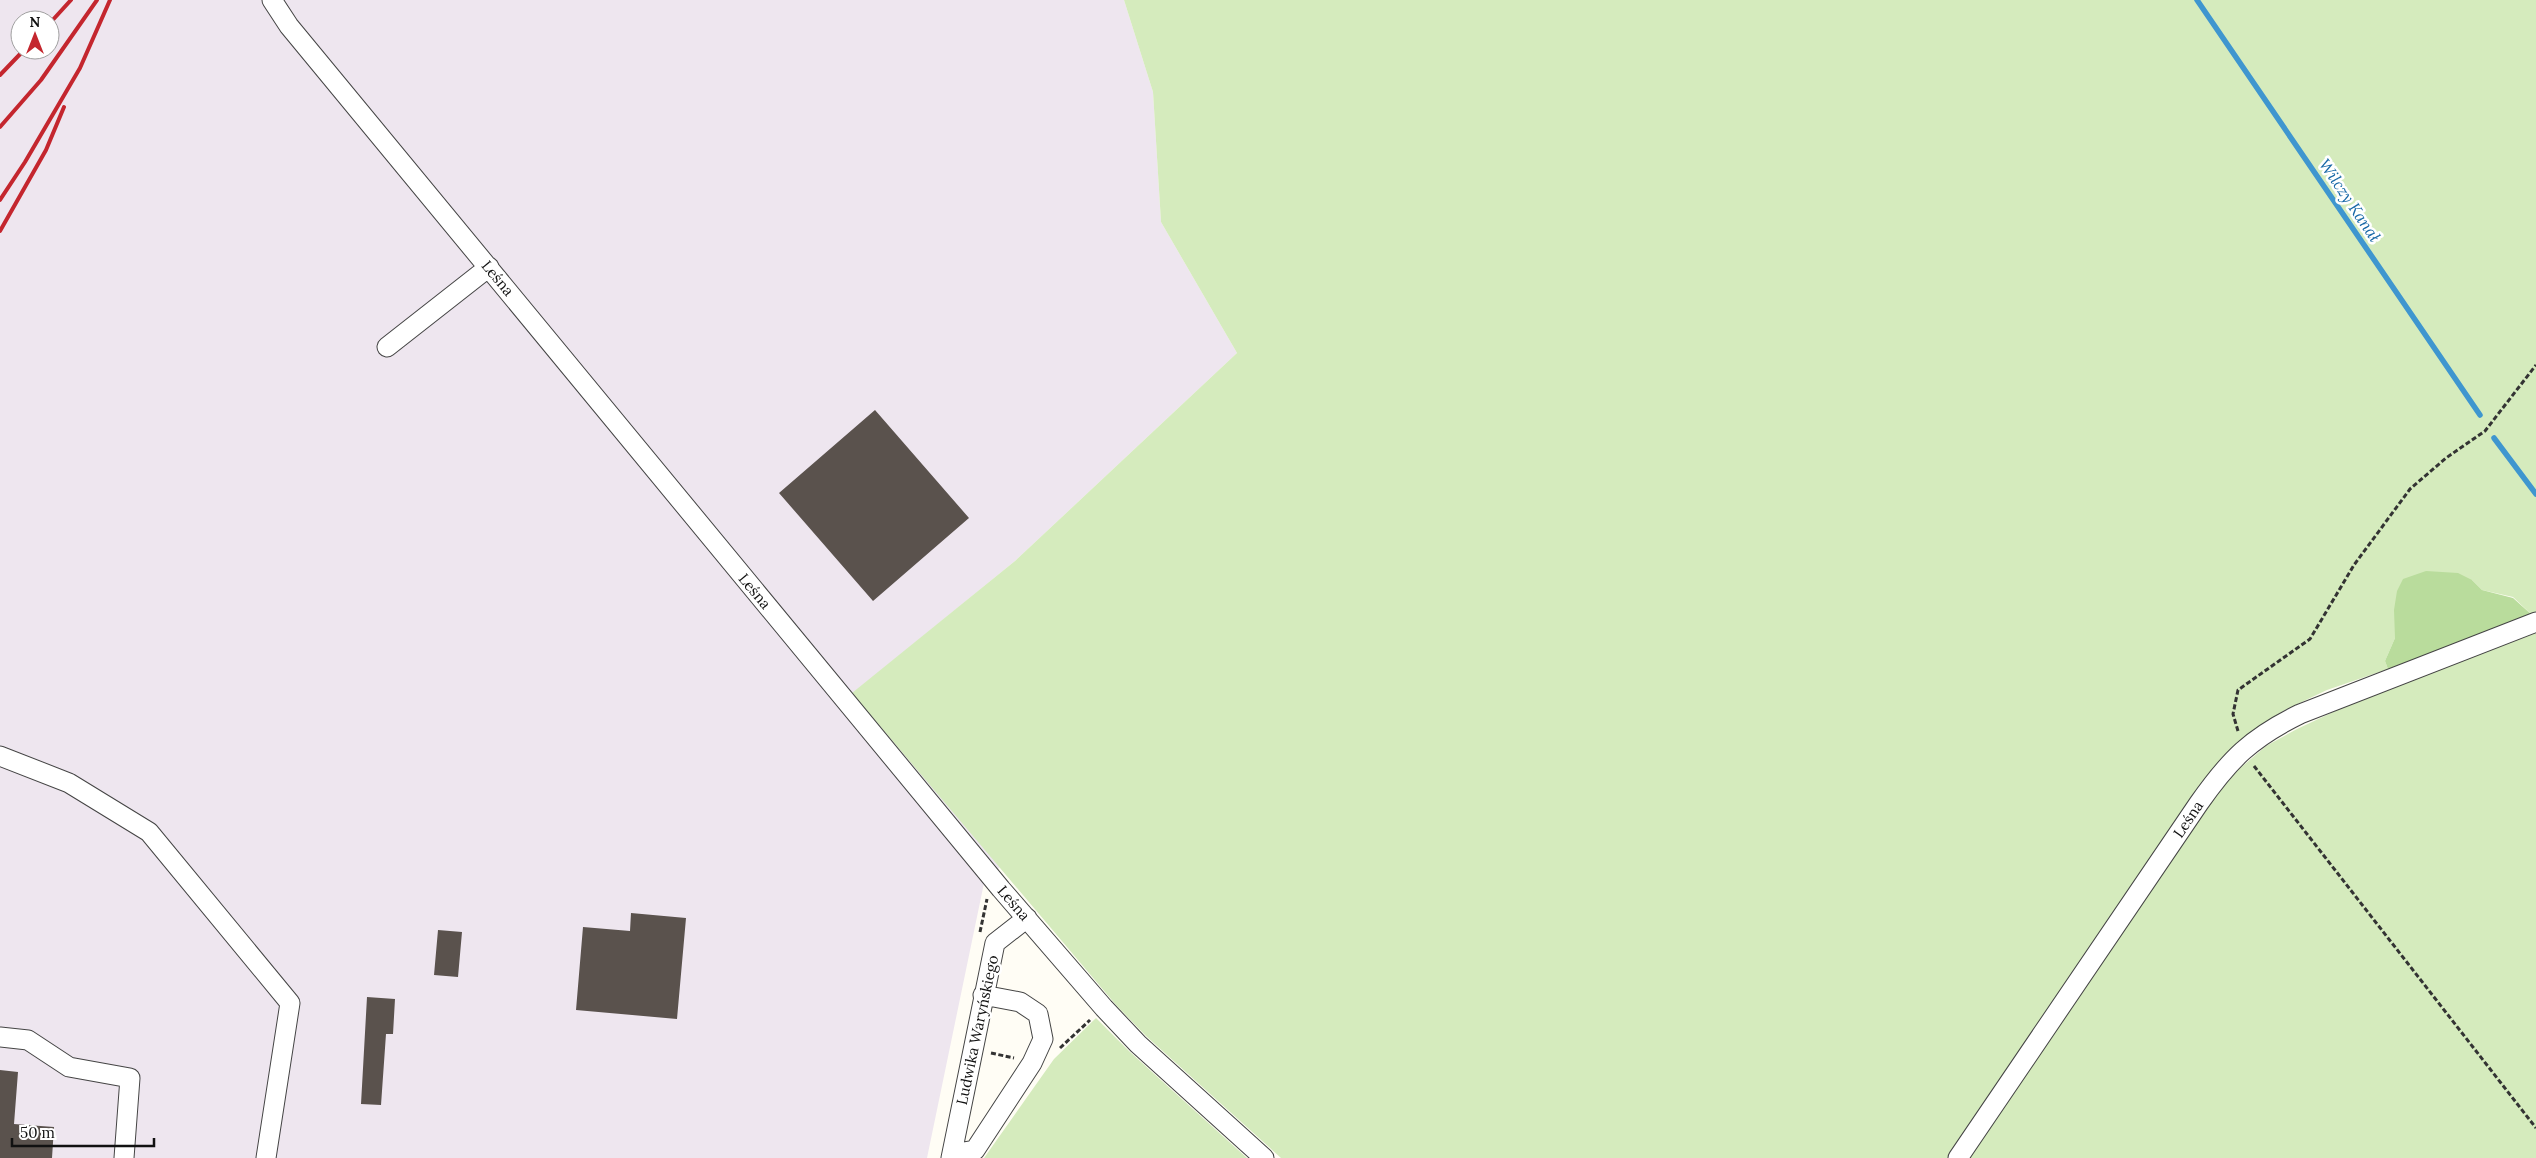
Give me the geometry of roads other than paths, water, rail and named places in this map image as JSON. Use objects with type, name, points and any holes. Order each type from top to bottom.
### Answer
[{"type":"street","name":"Leśna","points":[[272,0],[289,26],[1001,889],[1104,1008],[1138,1044],[1264,1158]]},
{"type":"street","points":[[387,347],[489,267]]},
{"type":"street","name":"Leśna","points":[[1958,1158],[2198,803],[2220,774],[2243,750],[2266,731],[2309,710],[2536,622]]},
{"type":"street","points":[[0,756],[69,783],[149,832],[290,1003],[266,1158]]},
{"type":"street","name":"Ludwika Waryńskiego","points":[[951,1156],[995,943],[1027,918]]},
{"type":"street","points":[[951,1156],[976,1150],[1032,1063],[1044,1039],[1038,1014],[1020,1002],[983,995]]},
{"type":"street","points":[[0,1038],[28,1040],[69,1067],[130,1078],[124,1158]]},
{"type":"waterway","name":"Wilczy Kanał","points":[[2197,0],[2480,415]]},
{"type":"waterway","name":"Wilczy Kanał","points":[[2494,438],[2536,494]]},
{"type":"railway","points":[[60,12],[71,0]]},
{"type":"railway","points":[[0,127],[41,80],[97,0]]},
{"type":"railway","points":[[0,200],[25,162],[80,68],[110,0]]},
{"type":"railway","points":[[0,75],[14,60]]},
{"type":"railway","points":[[0,231],[46,150],[64,107]]}]
